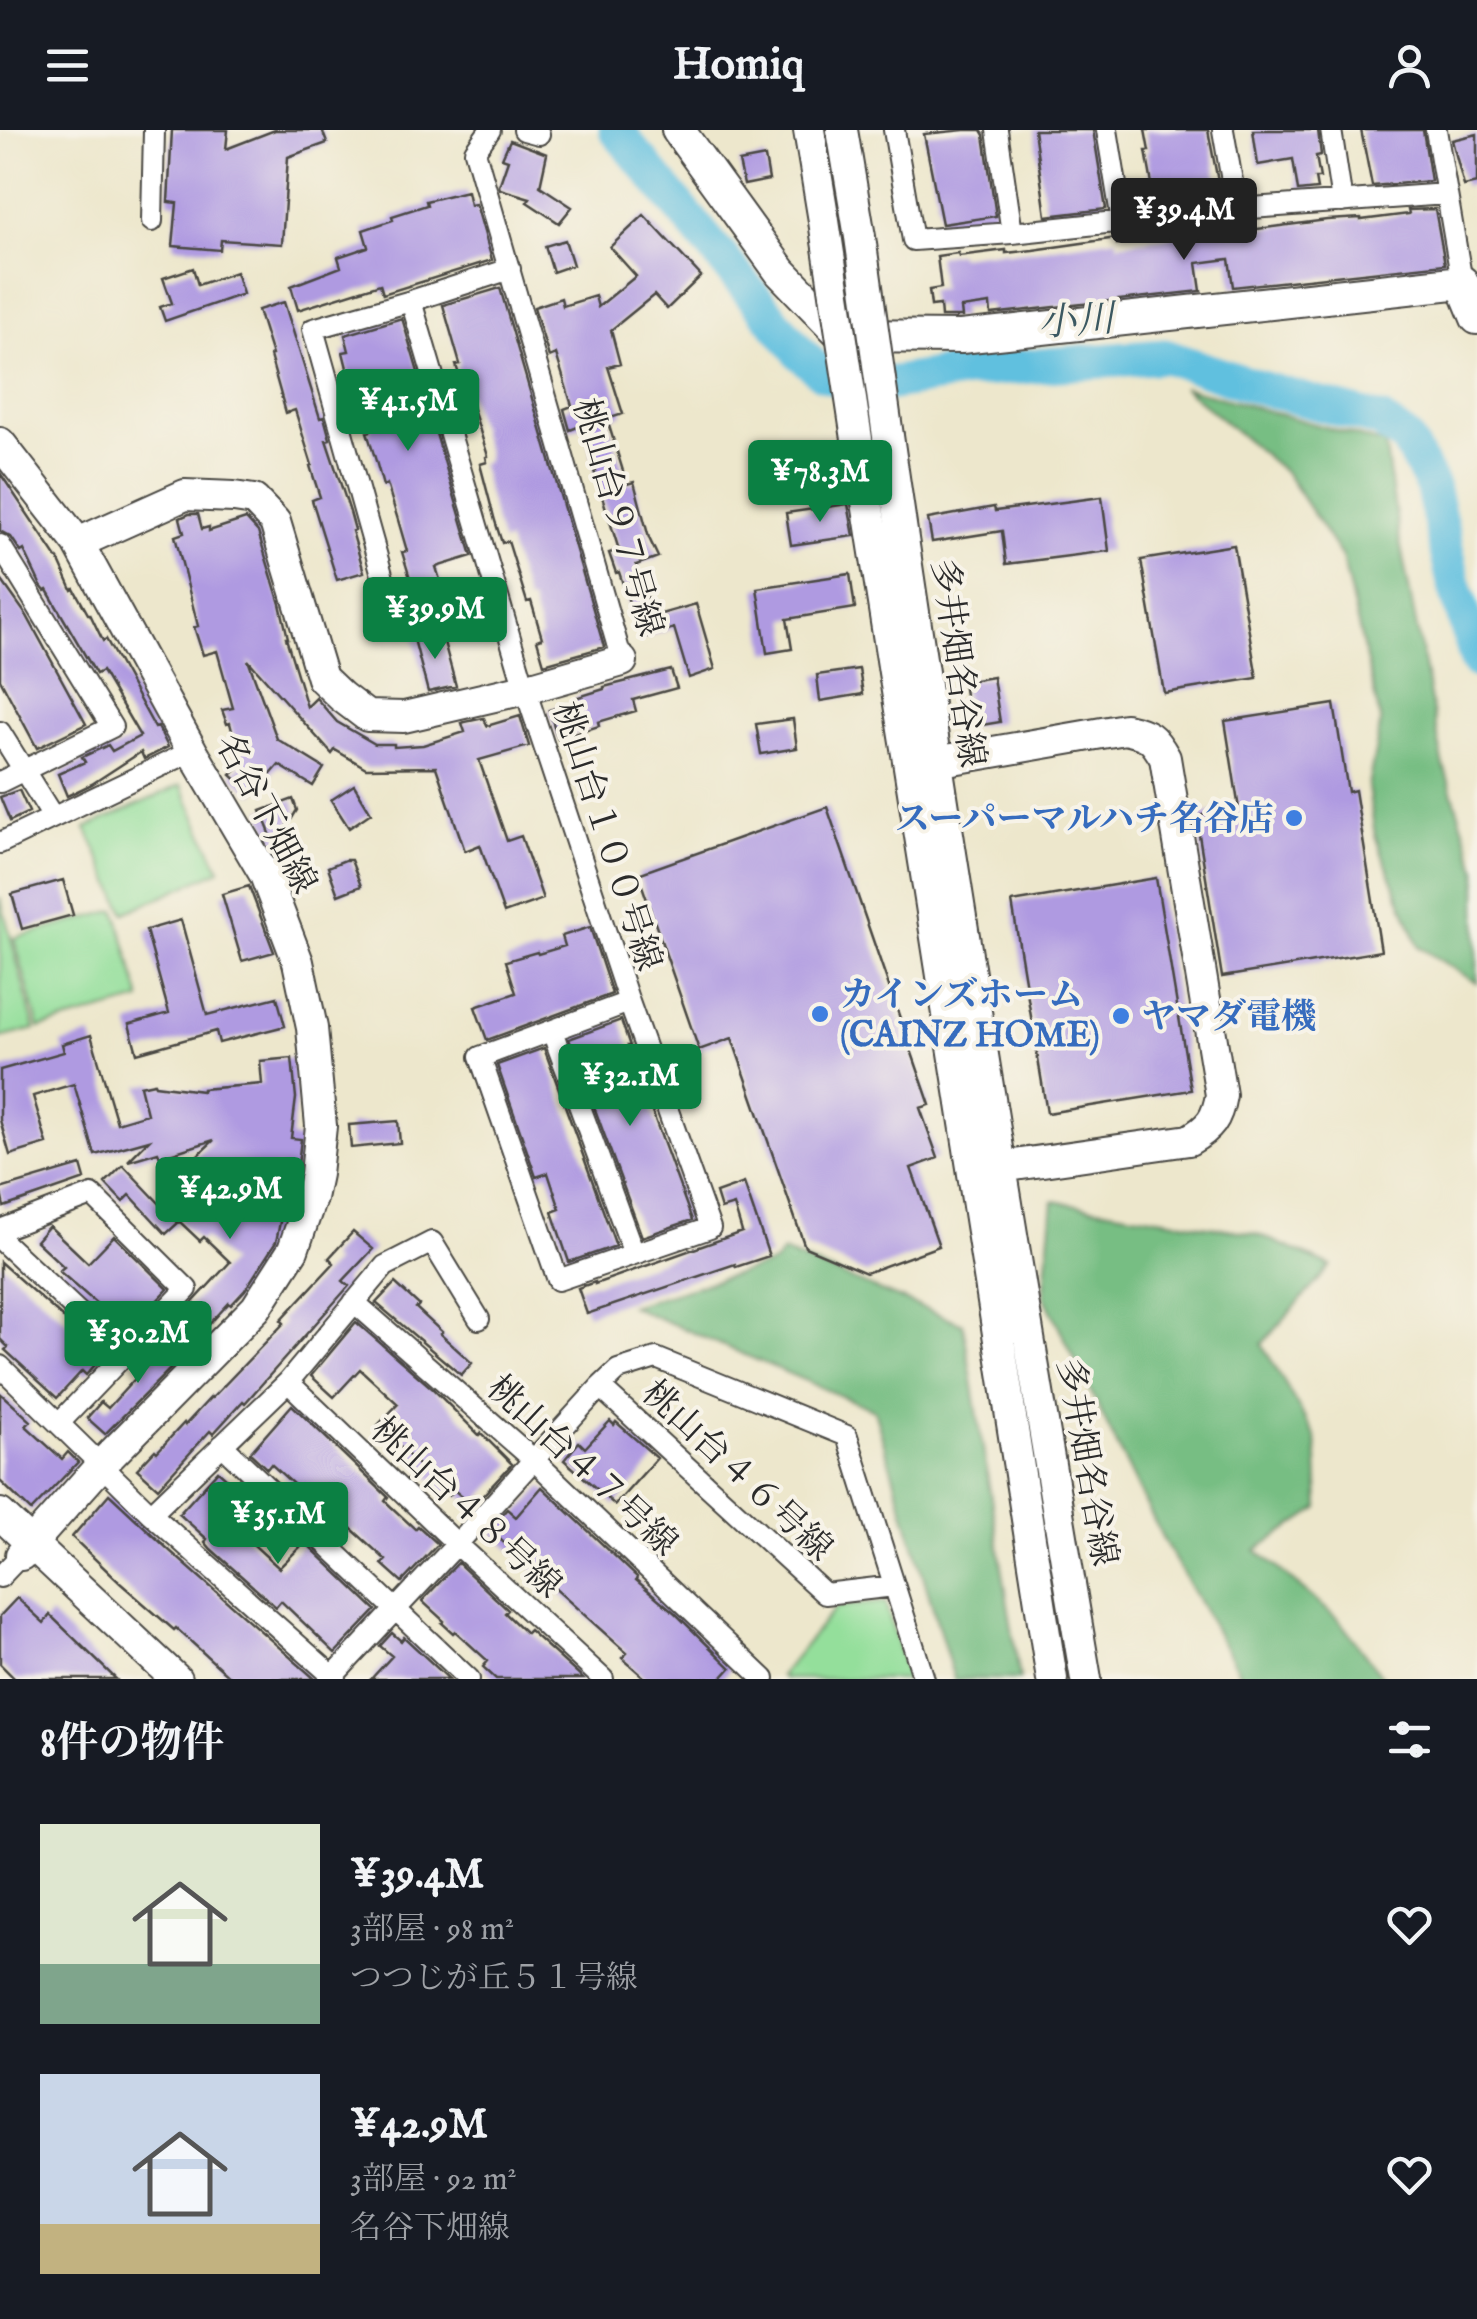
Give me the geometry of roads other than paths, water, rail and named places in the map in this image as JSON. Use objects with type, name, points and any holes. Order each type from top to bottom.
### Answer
[{"type":"main road","points":[[678,130],[781,272],[843,336],[961,338],[1462,282],[1477,318]]},
{"type":"street","name":"桃山台９７号線","points":[[78,543],[185,496],[254,500],[275,522],[322,678],[368,716],[404,717],[622,661],[475,151],[490,130]]},
{"type":"street","name":"多井畑名谷線","points":[[809,130],[857,440],[1000,1168],[1086,1679]]},
{"type":"street","name":"多井畑名谷線","points":[[842,130],[888,436],[971,1173],[1052,1679]]},
{"type":"street","points":[[894,130],[912,240],[1446,194]]},
{"type":"street","points":[[996,130],[1012,233]]},
{"type":"street","points":[[1108,130],[1122,221]]},
{"type":"street","points":[[1223,130],[1237,209]]},
{"type":"street","points":[[1331,130],[1342,202]]},
{"type":"street","points":[[1436,130],[1462,282]]},
{"type":"street","points":[[152,221],[154,132]]},
{"type":"street","points":[[497,599],[397,628],[314,329],[510,269]]},
{"type":"street","name":"桃山台１００号線","points":[[411,301],[525,689],[628,1002],[710,1228],[558,1280],[480,1056],[628,1002]]},
{"type":"street","name":"名谷下畑線","points":[[0,443],[78,543],[192,751],[266,875],[298,962],[312,1028],[320,1126],[311,1198],[293,1250],[256,1308],[13,1552]]},
{"type":"street","points":[[0,545],[112,727],[0,782]]},
{"type":"street","points":[[923,764],[1125,729],[1154,740],[1165,758],[1220,1094],[1217,1114],[1208,1130],[1189,1140],[1000,1168]]},
{"type":"street","points":[[0,732],[53,817]]},
{"type":"street","points":[[0,843],[192,751]]},
{"type":"street","points":[[552,1031],[634,1254]]},
{"type":"street","points":[[0,1230],[92,1195],[188,1289],[60,1422]]},
{"type":"street","points":[[0,1239],[124,1355]]},
{"type":"street","points":[[151,1514],[288,1382],[384,1266],[432,1242],[479,1319]]},
{"type":"street","name":"桃山台４７号線","points":[[354,1302],[534,1460],[759,1678]]},
{"type":"street","points":[[0,1366],[151,1514],[335,1677],[600,1387],[618,1370],[656,1358],[846,1436],[924,1679]]},
{"type":"street","name":"桃山台４８号線","points":[[288,1382],[603,1679]]},
{"type":"street","name":"桃山台４６号線","points":[[600,1387],[825,1594],[894,1586]]},
{"type":"street","points":[[222,1445],[469,1679]]},
{"type":"street","points":[[0,1514],[13,1552],[153,1679]]},
{"type":"street","points":[[13,1552],[176,1679]]},
{"type":"waterway","name":"小川","points":[[616,130],[802,355],[822,373],[842,381],[887,384],[967,371],[1165,356],[1254,386],[1381,421],[1407,440],[1432,486],[1477,661]]},
{"type":"place","name":"スーパーマルハチ名谷店","points":[[1294,818]]},
{"type":"place","name":"カインズホーム (CAINZ HOME)","points":[[820,1014]]},
{"type":"place","name":"ヤマダ電機","points":[[1121,1016]]}]
